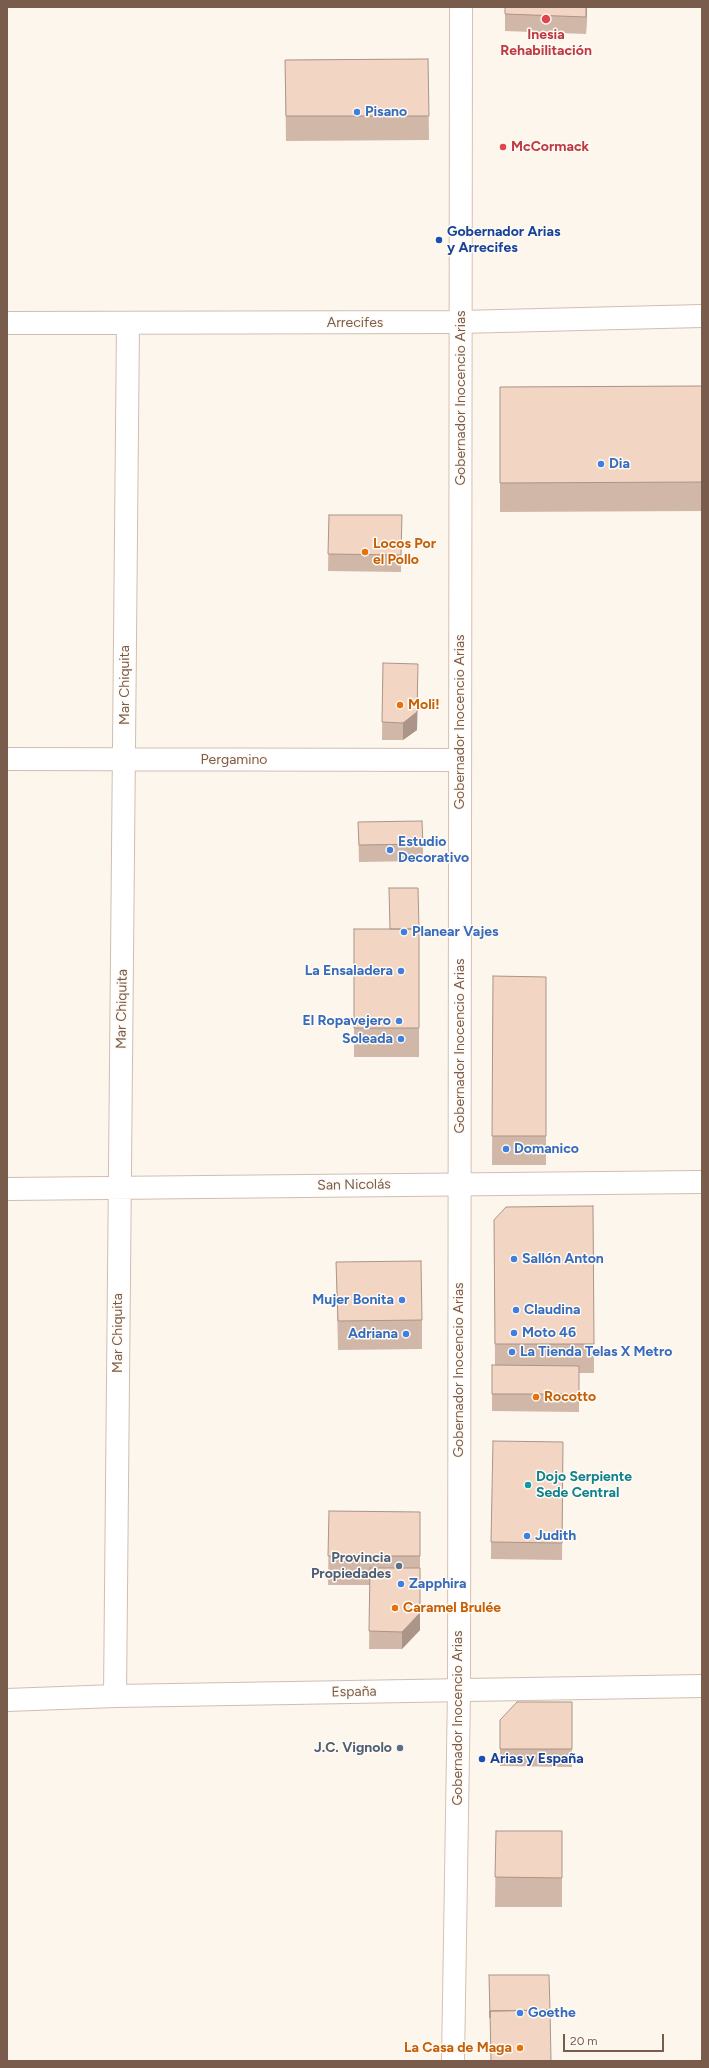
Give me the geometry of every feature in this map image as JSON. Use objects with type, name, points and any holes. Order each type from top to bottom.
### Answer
[{"type":"street","name":"Gobernador Inocencio Arias","points":[[453,2061],[459,1691],[462,402],[460,322],[461,7]]},
{"type":"street","name":"Arrecifes","points":[[7,323],[460,322],[702,316]]},
{"type":"street","name":"Mar Chiquita","points":[[115,1696],[128,323]]},
{"type":"street","name":"Pergamino","points":[[7,759],[460,760]]},
{"type":"street","name":"San Nicolás","points":[[7,1189],[120,1189],[459,1183],[702,1182]]},
{"type":"street","name":"España","points":[[7,1700],[115,1696],[702,1686]]},
{"type":"building","points":[[505,7],[586,7],[586,17],[505,14]]},
{"type":"building","points":[[428,59],[429,116],[286,116],[285,60]]},
{"type":"building","name":"Dia","points":[[702,386],[702,482],[500,483],[500,387]]},
{"type":"building","points":[[329,515],[402,515],[401,555],[328,554]]},
{"type":"building","name":"Moli!","points":[[383,663],[418,664],[417,712],[403,723],[382,722]]},
{"type":"building","points":[[422,821],[423,844],[359,845],[358,822]]},
{"type":"building","points":[[389,888],[418,888],[419,929],[390,929]]},
{"type":"building","points":[[354,929],[419,929],[419,1028],[354,1028]]},
{"type":"building","points":[[493,976],[546,977],[546,1136],[492,1136]]},
{"type":"building","points":[[593,1206],[594,1344],[495,1344],[494,1220],[506,1207]]},
{"type":"building","points":[[421,1261],[422,1320],[338,1321],[336,1262]]},
{"type":"building","points":[[492,1365],[579,1366],[579,1394],[492,1394]]},
{"type":"building","points":[[493,1441],[563,1442],[562,1543],[491,1542]]},
{"type":"building","points":[[329,1511],[420,1512],[420,1556],[328,1556]]},
{"type":"building","name":"Caramel Brulée","points":[[370,1568],[420,1568],[420,1613],[402,1632],[369,1631]]},
{"type":"building","points":[[517,1702],[572,1702],[572,1749],[500,1749],[500,1720]]},
{"type":"building","points":[[496,1831],[562,1831],[562,1878],[495,1877]]},
{"type":"building","points":[[489,1975],[549,1975],[550,2010],[490,2011],[490,2018]]},
{"type":"building","points":[[550,2010],[551,2061],[491,2061],[490,2011]]},
{"type":"place","name":"Inesia Rehabilitación","points":[[546,19]]},
{"type":"place","name":"Pisano","points":[[357,112]]},
{"type":"place","name":"McCormack","points":[[503,147]]},
{"type":"place","name":"Gobernador Arias y Arrecifes","points":[[439,240]]},
{"type":"place","name":"Dia","points":[[601,464]]},
{"type":"place","name":"Locos Por el Pollo","points":[[365,552]]},
{"type":"place","name":"Moli!","points":[[400,705]]},
{"type":"place","name":"Estudio Decorativo","points":[[390,850]]},
{"type":"place","name":"Planear Vajes","points":[[404,932]]},
{"type":"place","name":"La Ensaladera","points":[[401,971]]},
{"type":"place","name":"El Ropavejero","points":[[399,1021]]},
{"type":"place","name":"Soleada","points":[[401,1039]]},
{"type":"place","name":"Domanico","points":[[506,1149]]},
{"type":"place","name":"Sallón Anton","points":[[514,1259]]},
{"type":"place","name":"Mujer Bonita","points":[[402,1300]]},
{"type":"place","name":"Claudina","points":[[516,1310]]},
{"type":"place","name":"Moto 46","points":[[514,1333]]},
{"type":"place","name":"Adriana","points":[[406,1334]]},
{"type":"place","name":"La Tienda Telas X Metro","points":[[512,1352]]},
{"type":"place","name":"Rocotto","points":[[536,1397]]},
{"type":"place","name":"Dojo Serpiente Sede Central","points":[[528,1485]]},
{"type":"place","name":"Judith","points":[[527,1536]]},
{"type":"place","name":"Provincia Propiedades","points":[[399,1566]]},
{"type":"place","name":"Zapphira","points":[[401,1584]]},
{"type":"place","name":"Caramel Brulée","points":[[395,1608]]},
{"type":"place","name":"J.C. Vignolo","points":[[400,1748]]},
{"type":"place","name":"Arias y España","points":[[482,1759]]},
{"type":"place","name":"Goethe","points":[[520,2013]]},
{"type":"place","name":"La Casa de Maga","points":[[520,2048]]}]
